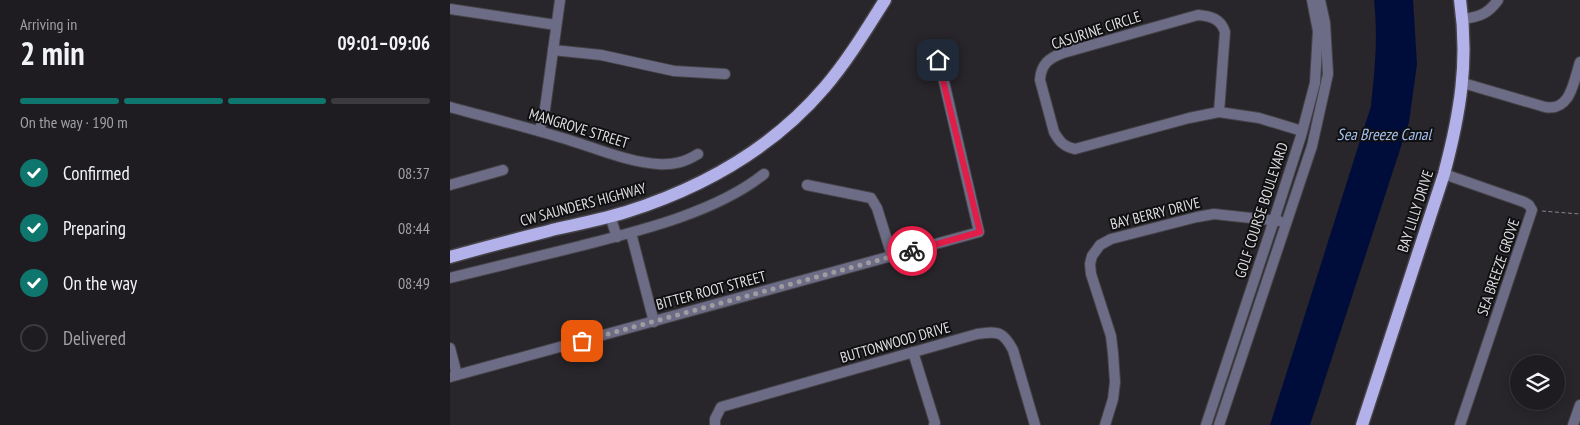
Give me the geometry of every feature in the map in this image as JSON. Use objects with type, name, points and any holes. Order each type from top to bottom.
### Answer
[{"type":"main road","name":"CW SAUNDERS HIGHWAY","points":[[450,257],[627,212],[686,189],[717,174],[772,138],[795,118],[824,88],[850,55],[885,0]]},
{"type":"main road","name":"BAY LILLY DRIVE","points":[[1362,425],[1444,174],[1453,138],[1463,83],[1463,19],[1460,0]]},
{"type":"street","points":[[539,131],[544,116],[560,0]]},
{"type":"street","name":"GOLF COURSE BOULEVARD","points":[[1206,425],[1274,220],[1315,83],[1318,31],[1312,0]]},
{"type":"street","name":"GOLF COURSE BOULEVARD","points":[[1219,425],[1312,146],[1328,74],[1326,23],[1320,0]]},
{"type":"street","points":[[1463,19],[1482,15],[1491,9],[1498,0]]},
{"type":"street","points":[[450,9],[556,25]]},
{"type":"street","name":"CASURINE CIRCLE","points":[[1219,112],[1225,32],[1219,22],[1208,16],[1198,15],[1063,53],[1043,66],[1041,73],[1040,80],[1054,132],[1058,140],[1070,148],[1075,149],[1188,118],[1219,112],[1259,118],[1302,131]]},
{"type":"street","points":[[553,50],[600,55],[674,71],[725,74]]},
{"type":"street","name":"BITTER ROOT STREET","points":[[454,376],[980,232],[938,60]]},
{"type":"street","points":[[1463,83],[1552,108],[1562,105],[1568,98],[1580,62]]},
{"type":"street","name":"MANGROVE STREET","points":[[450,107],[539,131],[632,160],[659,164],[681,163],[698,154]]},
{"type":"street","points":[[450,185],[503,170]]},
{"type":"street","points":[[450,278],[617,237],[666,222],[725,198],[749,186],[764,174]]},
{"type":"street","name":"SEA BREEZE GROVE","points":[[1444,174],[1524,202],[1532,210],[1460,425]]},
{"type":"street","points":[[807,185],[871,198],[877,208],[892,256]]},
{"type":"street","name":"BAY BERRY DRIVE","points":[[1105,425],[1114,399],[1115,382],[1111,336],[1091,274],[1092,256],[1100,244],[1111,239],[1214,214],[1287,222]]},
{"type":"street","points":[[610,216],[617,237]]},
{"type":"street","points":[[631,233],[654,322]]},
{"type":"street","name":"BUTTONWOOD DRIVE","points":[[715,425],[715,419],[721,407],[977,334],[995,331],[1008,339],[1013,350],[1035,425]]},
{"type":"street","points":[[450,348],[454,376]]},
{"type":"street","points":[[913,352],[935,423],[934,425]]},
{"type":"street","points":[[1573,425],[1580,406]]},
{"type":"path","points":[[1532,210],[1580,214]]},
{"type":"water","name":"Sea Breeze Canal","points":[[1374,0],[1413,0],[1417,64],[1409,122],[1310,425],[1270,425],[1371,106],[1376,40]]},
{"type":"way so far","points":[[582,341],[912,251]]},
{"type":"route","points":[[912,251],[980,232],[938,60]]}]
